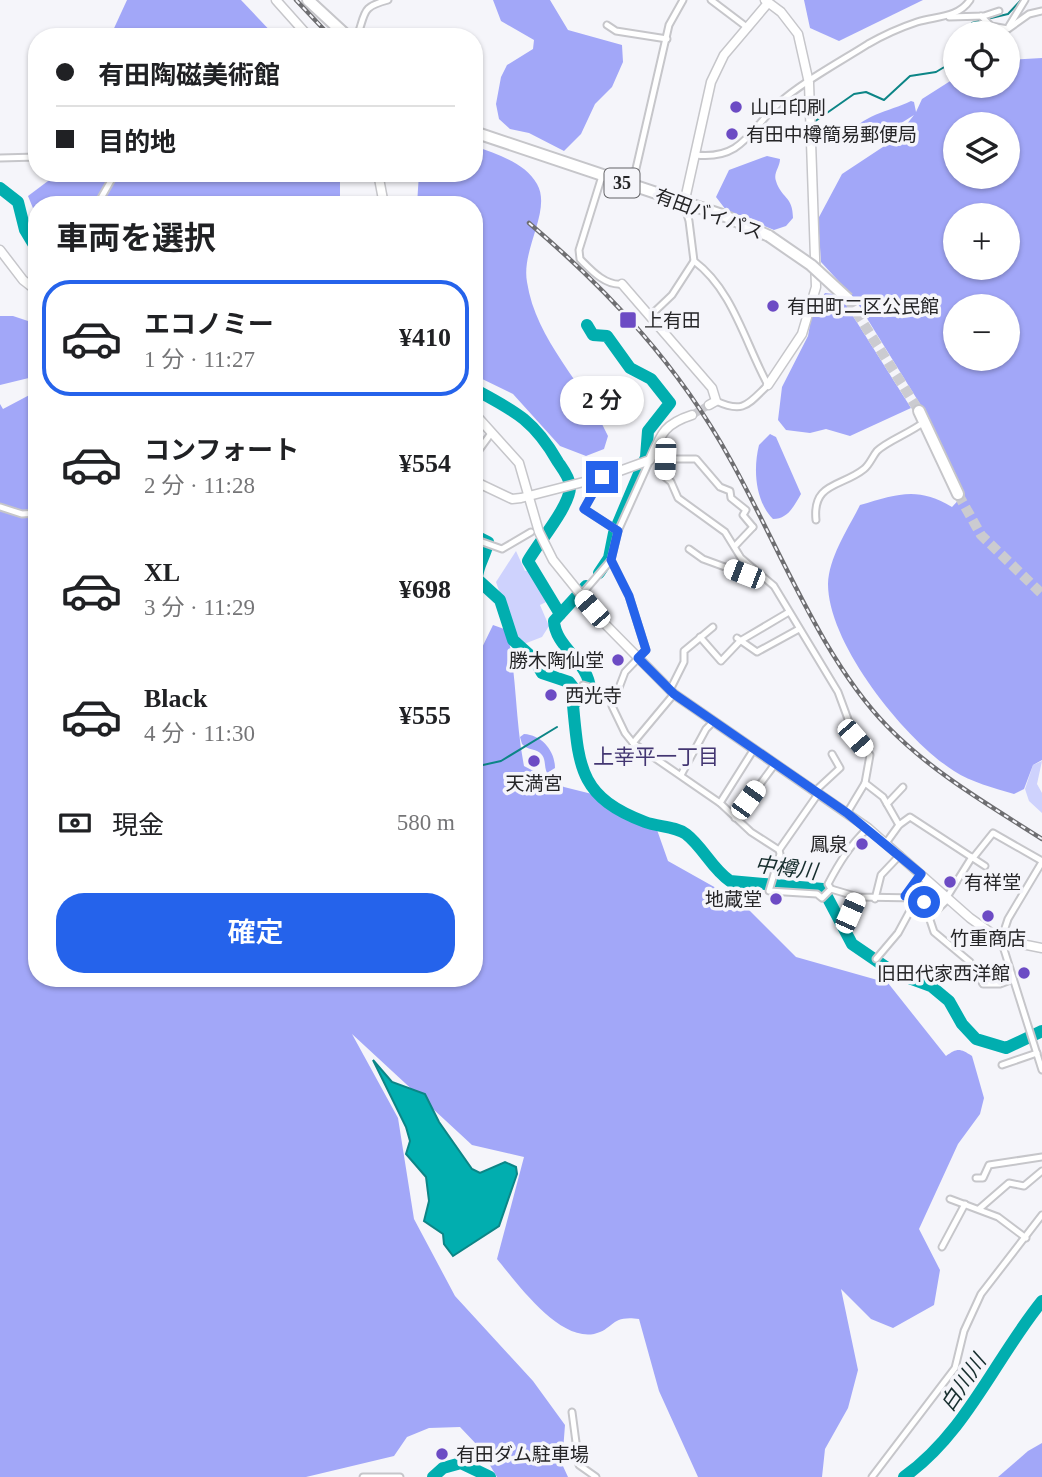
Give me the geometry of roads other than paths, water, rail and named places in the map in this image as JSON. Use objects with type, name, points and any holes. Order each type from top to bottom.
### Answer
[{"type":"highway","points":[[308,0],[338,28]]},
{"type":"highway","name":"有田バイパス","points":[[483,135],[725,216],[769,236],[811,265],[848,299]]},
{"type":"highway","points":[[921,416],[958,494]]},
{"type":"main road","points":[[276,0],[301,28]]},
{"type":"main road","points":[[684,204],[711,82],[724,55],[768,1],[781,12],[798,34],[809,83],[816,287],[802,334],[768,385]]},
{"type":"main road","points":[[0,250],[28,284]]},
{"type":"main road","points":[[622,284],[712,388],[713,403]]},
{"type":"main road","points":[[483,485],[512,499],[602,477],[651,458],[663,431],[677,418],[692,415]]},
{"type":"main road","points":[[483,422],[519,463],[548,551],[580,596],[672,692],[868,828],[947,898],[1001,940],[1042,948]]},
{"type":"street","points":[[360,28],[368,7],[374,2],[388,0]]},
{"type":"street","points":[[632,186],[670,25],[683,0]]},
{"type":"street","points":[[711,0],[748,28]]},
{"type":"street","points":[[946,17],[965,7],[970,0]]},
{"type":"street","points":[[1013,21],[1025,0]]},
{"type":"street","points":[[696,155],[724,155],[751,135],[778,104],[870,43],[917,22],[946,17],[981,16],[999,11]]},
{"type":"street","points":[[1019,21],[1029,14],[1042,11]]},
{"type":"street","points":[[981,16],[986,21]]},
{"type":"street","points":[[607,25],[616,31],[667,39]]},
{"type":"street","points":[[0,158],[28,157]]},
{"type":"street","points":[[602,176],[579,250],[580,259],[602,278],[614,285],[622,284]]},
{"type":"street","points":[[651,315],[672,295],[694,261],[689,220],[684,204]]},
{"type":"street","points":[[694,261],[708,271],[723,292],[768,385],[744,407],[737,409],[713,403]]},
{"type":"street","points":[[816,520],[815,508],[825,490],[866,468],[878,451],[907,435],[921,416]]},
{"type":"street","points":[[483,444],[492,432]]},
{"type":"street","points":[[580,596],[611,560],[616,530],[651,458],[696,459],[720,487],[730,491],[731,500],[746,510],[743,515],[754,526],[734,546]]},
{"type":"street","points":[[665,459],[664,476],[671,482],[678,498],[725,532],[752,569],[774,586],[838,692],[855,738],[870,754],[865,783],[847,813]]},
{"type":"street","points":[[602,477],[584,509],[616,530]]},
{"type":"street","points":[[0,507],[28,514]]},
{"type":"street","points":[[483,542],[502,549],[531,532]]},
{"type":"street","points":[[689,549],[703,559],[744,574],[752,569]]},
{"type":"street","points":[[611,560],[629,596],[646,650],[625,672],[612,706],[633,743],[720,803],[735,818],[779,850]]},
{"type":"street","points":[[700,637],[721,662],[739,639],[789,612]]},
{"type":"street","points":[[633,743],[672,692],[684,662],[684,651],[713,627]]},
{"type":"street","points":[[739,639],[757,652],[799,629]]},
{"type":"street","points":[[583,685],[593,688]]},
{"type":"street","points":[[681,775],[706,729],[713,722]]},
{"type":"street","points":[[720,803],[754,749]]},
{"type":"street","points":[[832,754],[841,768],[816,793],[779,850],[769,891],[828,892],[875,899],[905,896],[917,898],[924,902],[931,916],[934,932],[970,962],[983,984],[1000,984],[1013,979]]},
{"type":"street","points":[[735,818],[775,764]]},
{"type":"street","points":[[865,783],[887,804],[899,825]]},
{"type":"street","points":[[887,804],[903,787]]},
{"type":"street","points":[[886,843],[899,825],[910,817],[985,866]]},
{"type":"street","points":[[828,892],[828,884],[851,844],[868,828]]},
{"type":"street","points":[[931,916],[993,833],[1042,861],[1008,919],[1001,940],[1042,1070]]},
{"type":"street","points":[[875,899],[881,875],[900,855]]},
{"type":"street","points":[[905,896],[921,874]]},
{"type":"street","points":[[850,913],[858,897]]},
{"type":"street","points":[[876,959],[898,933],[917,898]]},
{"type":"street","points":[[1002,1065],[1037,1053]]},
{"type":"street","points":[[976,1178],[983,1178],[989,1165],[1042,1157]]},
{"type":"street","points":[[979,1209],[1009,1183],[1024,1186],[1042,1171]]},
{"type":"street","points":[[950,1199],[998,1217],[1026,1238]]},
{"type":"street","points":[[942,1247],[965,1204]]},
{"type":"street","points":[[872,1477],[954,1368],[974,1305],[1042,1215]]},
{"type":"street","points":[[572,1412],[579,1465],[596,1477]]},
{"type":"street","points":[[363,1477],[400,1477]]},
{"type":"waterway","points":[[987,19],[1008,14],[1021,0]]},
{"type":"waterway","points":[[814,122],[854,94],[866,92],[884,100],[910,76],[936,72],[943,68]]},
{"type":"waterway","points":[[752,141],[806,126]]},
{"type":"waterway","points":[[0,188],[18,202],[28,235]]},
{"type":"waterway","points":[[587,325],[593,335],[607,336],[630,368],[651,379],[670,403],[648,431],[646,457],[614,533],[609,558],[599,573]]},
{"type":"waterway","points":[[483,394],[532,426],[569,480],[569,494],[565,503],[528,561],[560,614]]},
{"type":"waterway","name":"中樽川","points":[[483,540],[488,542],[483,557]]},
{"type":"waterway","name":"中樽川","points":[[483,584],[500,600],[513,640],[534,659],[542,673],[569,682],[580,696]]},
{"type":"waterway","name":"中樽川","points":[[586,586],[554,621],[560,639],[588,679],[590,689],[573,705],[581,764],[595,791],[623,812],[645,822],[677,829],[686,834],[730,881],[823,889],[852,944],[893,972],[931,986],[949,1001],[962,1024],[976,1039],[1006,1048],[1042,1031]]},
{"type":"waterway","points":[[483,765],[501,761],[557,727]]},
{"type":"waterway","name":"白川川","points":[[904,1477],[926,1459],[963,1417],[1042,1301]]},
{"type":"waterway","name":"白川川","points":[[433,1477],[443,1468],[461,1463],[490,1477]]},
{"type":"tunnel","points":[[848,299],[919,411]]},
{"type":"tunnel","points":[[692,415],[709,405]]},
{"type":"tunnel","points":[[958,494],[981,535],[1042,594]]},
{"type":"railway","points":[[296,0],[322,28]]},
{"type":"railway","points":[[529,223],[614,303],[665,361],[688,392],[730,459],[821,635],[864,699],[888,727],[924,759],[962,788],[1042,839]]},
{"type":"place","name":"山口印刷","points":[[736,107]]},
{"type":"place","name":"有田中樽簡易郵便局","points":[[732,134]]},
{"type":"place","name":"有田町二区公民館","points":[[773,306]]},
{"type":"place","name":"上有田","points":[[628,320]]},
{"type":"place","name":"勝木陶仙堂","points":[[618,660]]},
{"type":"place","name":"西光寺","points":[[551,695]]},
{"type":"place","name":"天満宮","points":[[534,761]]},
{"type":"place","name":"鳳泉","points":[[862,844]]},
{"type":"place","name":"有祥堂","points":[[950,882]]},
{"type":"place","name":"地蔵堂","points":[[776,899]]},
{"type":"place","name":"竹重商店","points":[[988,916]]},
{"type":"place","name":"旧田代家西洋館","points":[[1024,973]]},
{"type":"place","name":"有田ダム駐車場","points":[[442,1454]]},
{"type":"district","name":"上幸平一丁目","points":[[656,757]]}]
